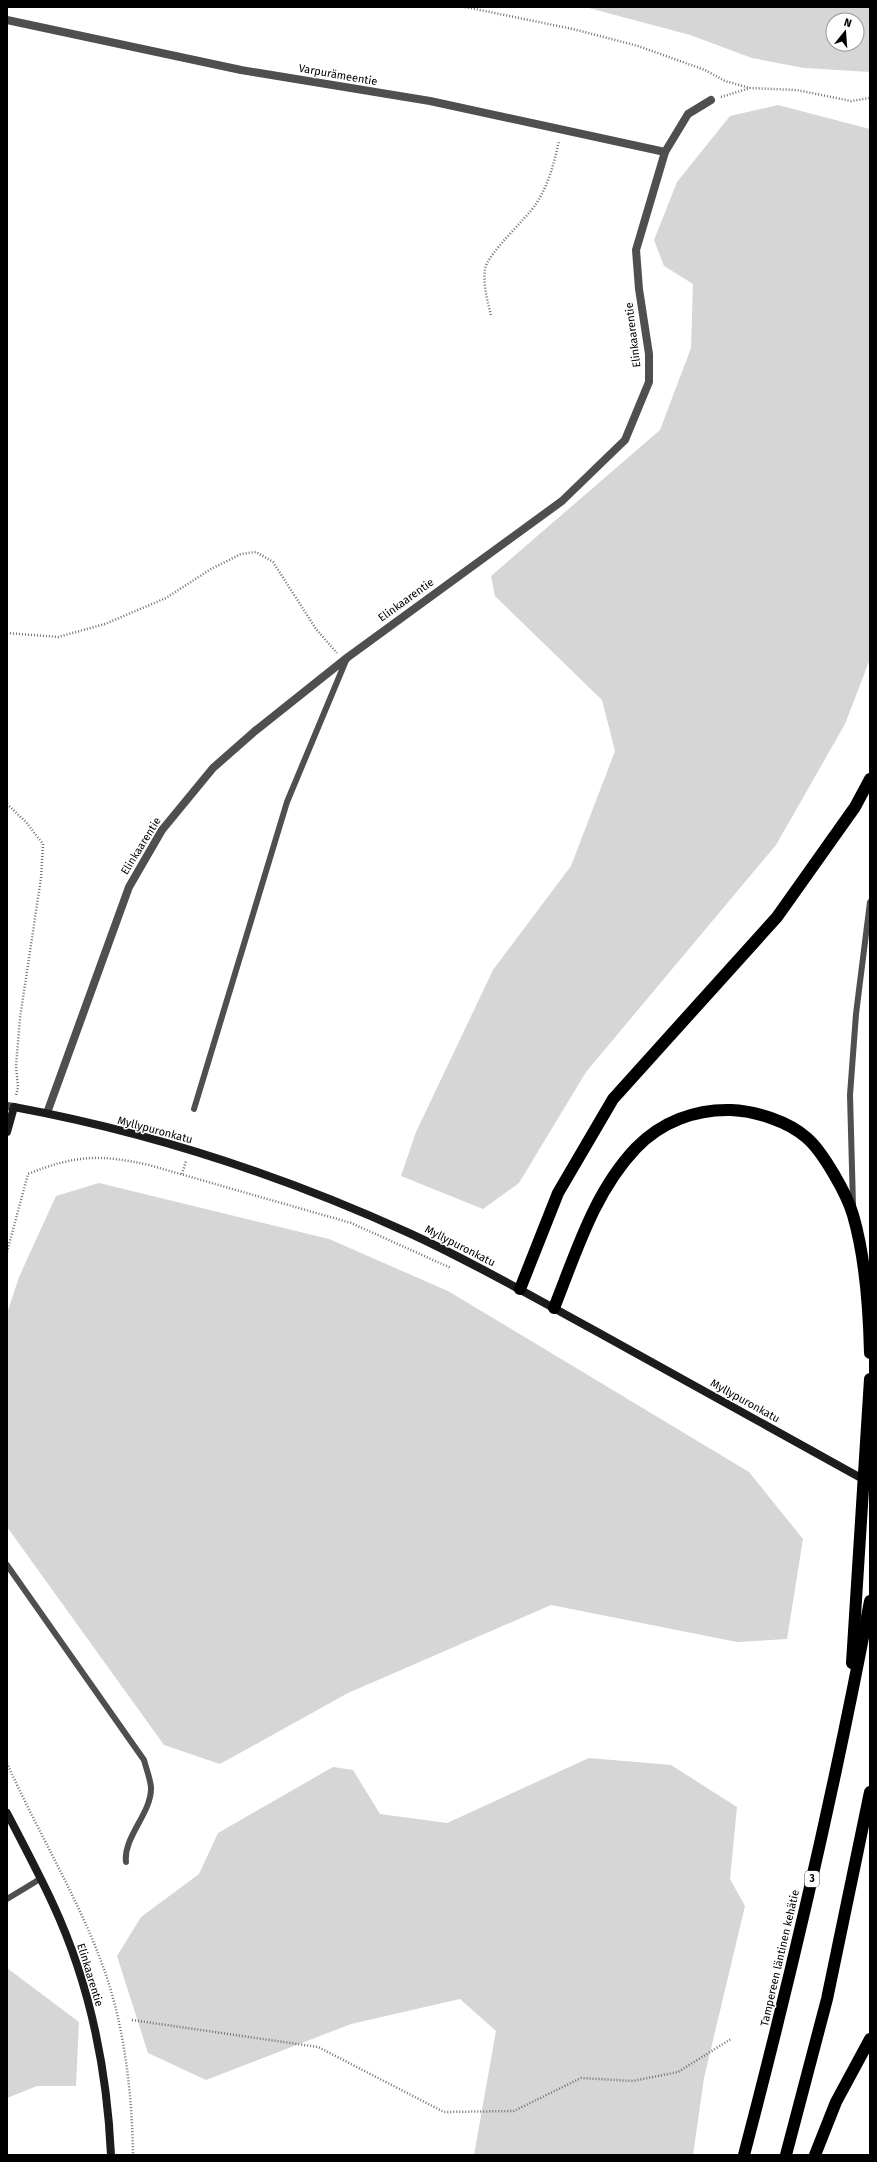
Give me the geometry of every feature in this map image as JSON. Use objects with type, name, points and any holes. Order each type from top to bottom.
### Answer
[{"type":"highway","points":[[520,1289],[558,1194],[613,1098],[777,916],[855,808],[870,779]]},
{"type":"highway","points":[[554,1308],[597,1204],[617,1170],[637,1148],[659,1128],[685,1116],[712,1110],[737,1110],[756,1114],[785,1124],[807,1138],[837,1178],[853,1214],[869,1315],[870,1352]]},
{"type":"highway","points":[[849,1715],[870,1379]]},
{"type":"highway","name":"Tampereen läntinen kehätie","points":[[744,2155],[787,1991],[849,1715],[870,1601]]},
{"type":"highway","points":[[786,2155],[827,1999],[870,1792]]},
{"type":"highway","points":[[815,2155],[836,2102],[870,2039]]},
{"type":"street","name":"Varpurämeentie","points":[[7,20],[241,70],[430,101],[561,128],[666,152]]},
{"type":"street","name":"Elinkaarentie","points":[[47,1113],[129,887],[162,830],[213,768],[261,726],[346,659],[562,501],[626,440],[649,382],[649,354],[639,289],[636,250],[666,152],[688,114],[711,100]]},
{"type":"street","name":"Myllypuronkatu","points":[[10,1106],[47,1113],[188,1150],[332,1200],[411,1233],[520,1289],[870,1483]]},
{"type":"street","points":[[7,1132],[10,1106]]},
{"type":"street","name":"Elinkaarentie","points":[[7,1812],[40,1879],[69,1944],[100,2049],[109,2117],[111,2155]]},
{"type":"lane","points":[[194,1109],[287,802],[346,659]]},
{"type":"lane","points":[[853,1214],[850,1095],[856,1014],[870,902]]},
{"type":"lane","points":[[7,1565],[144,1760],[151,1788],[144,1814],[125,1852],[126,1862]]},
{"type":"lane","points":[[7,1899],[40,1879]]},
{"type":"path","points":[[465,7],[573,29],[638,46],[705,70],[725,81],[750,88],[797,90],[851,101],[870,98]]},
{"type":"path","points":[[711,100],[750,88]]},
{"type":"path","points":[[491,314],[486,295],[486,267],[503,243],[536,204],[552,175],[561,128]]},
{"type":"path","points":[[7,633],[58,637],[104,624],[166,598],[211,569],[241,554],[256,552],[273,562],[316,629],[346,659]]},
{"type":"path","points":[[7,804],[26,822],[43,844],[41,878],[20,1018],[16,1066],[18,1088],[10,1106]]},
{"type":"path","points":[[7,1252],[28,1174],[60,1162],[84,1157],[127,1160],[149,1165],[351,1223],[452,1269]]},
{"type":"path","points":[[132,2020],[318,2047],[444,2112],[514,2111],[581,2078],[633,2081],[678,2072],[731,2039]]},
{"type":"shaded area","points":[[585,7],[870,7],[870,72],[804,68],[752,58],[690,35]]},
{"type":"shaded area","points":[[778,105],[870,129],[870,659],[845,724],[776,845],[586,1072],[519,1183],[483,1209],[401,1176],[416,1132],[493,970],[571,866],[615,751],[602,700],[495,596],[491,576],[660,430],[691,348],[693,284],[664,266],[654,240],[677,182],[730,116]]},
{"type":"shaded area","points":[[99,1183],[329,1239],[448,1291],[749,1472],[803,1539],[787,1639],[737,1642],[551,1605],[348,1693],[220,1764],[164,1745],[7,1527],[7,1313],[19,1277],[56,1196]]},
{"type":"shaded area","points":[[589,1758],[671,1765],[737,1807],[730,1879],[745,1906],[704,2078],[693,2155],[474,2155],[496,2031],[460,1999],[351,2024],[206,2080],[148,2053],[117,1956],[141,1917],[199,1874],[218,1833],[333,1767],[353,1770],[380,1814],[447,1823]]},
{"type":"shaded area","points":[[7,1968],[79,2022],[76,2086],[37,2086],[7,2098]]}]
